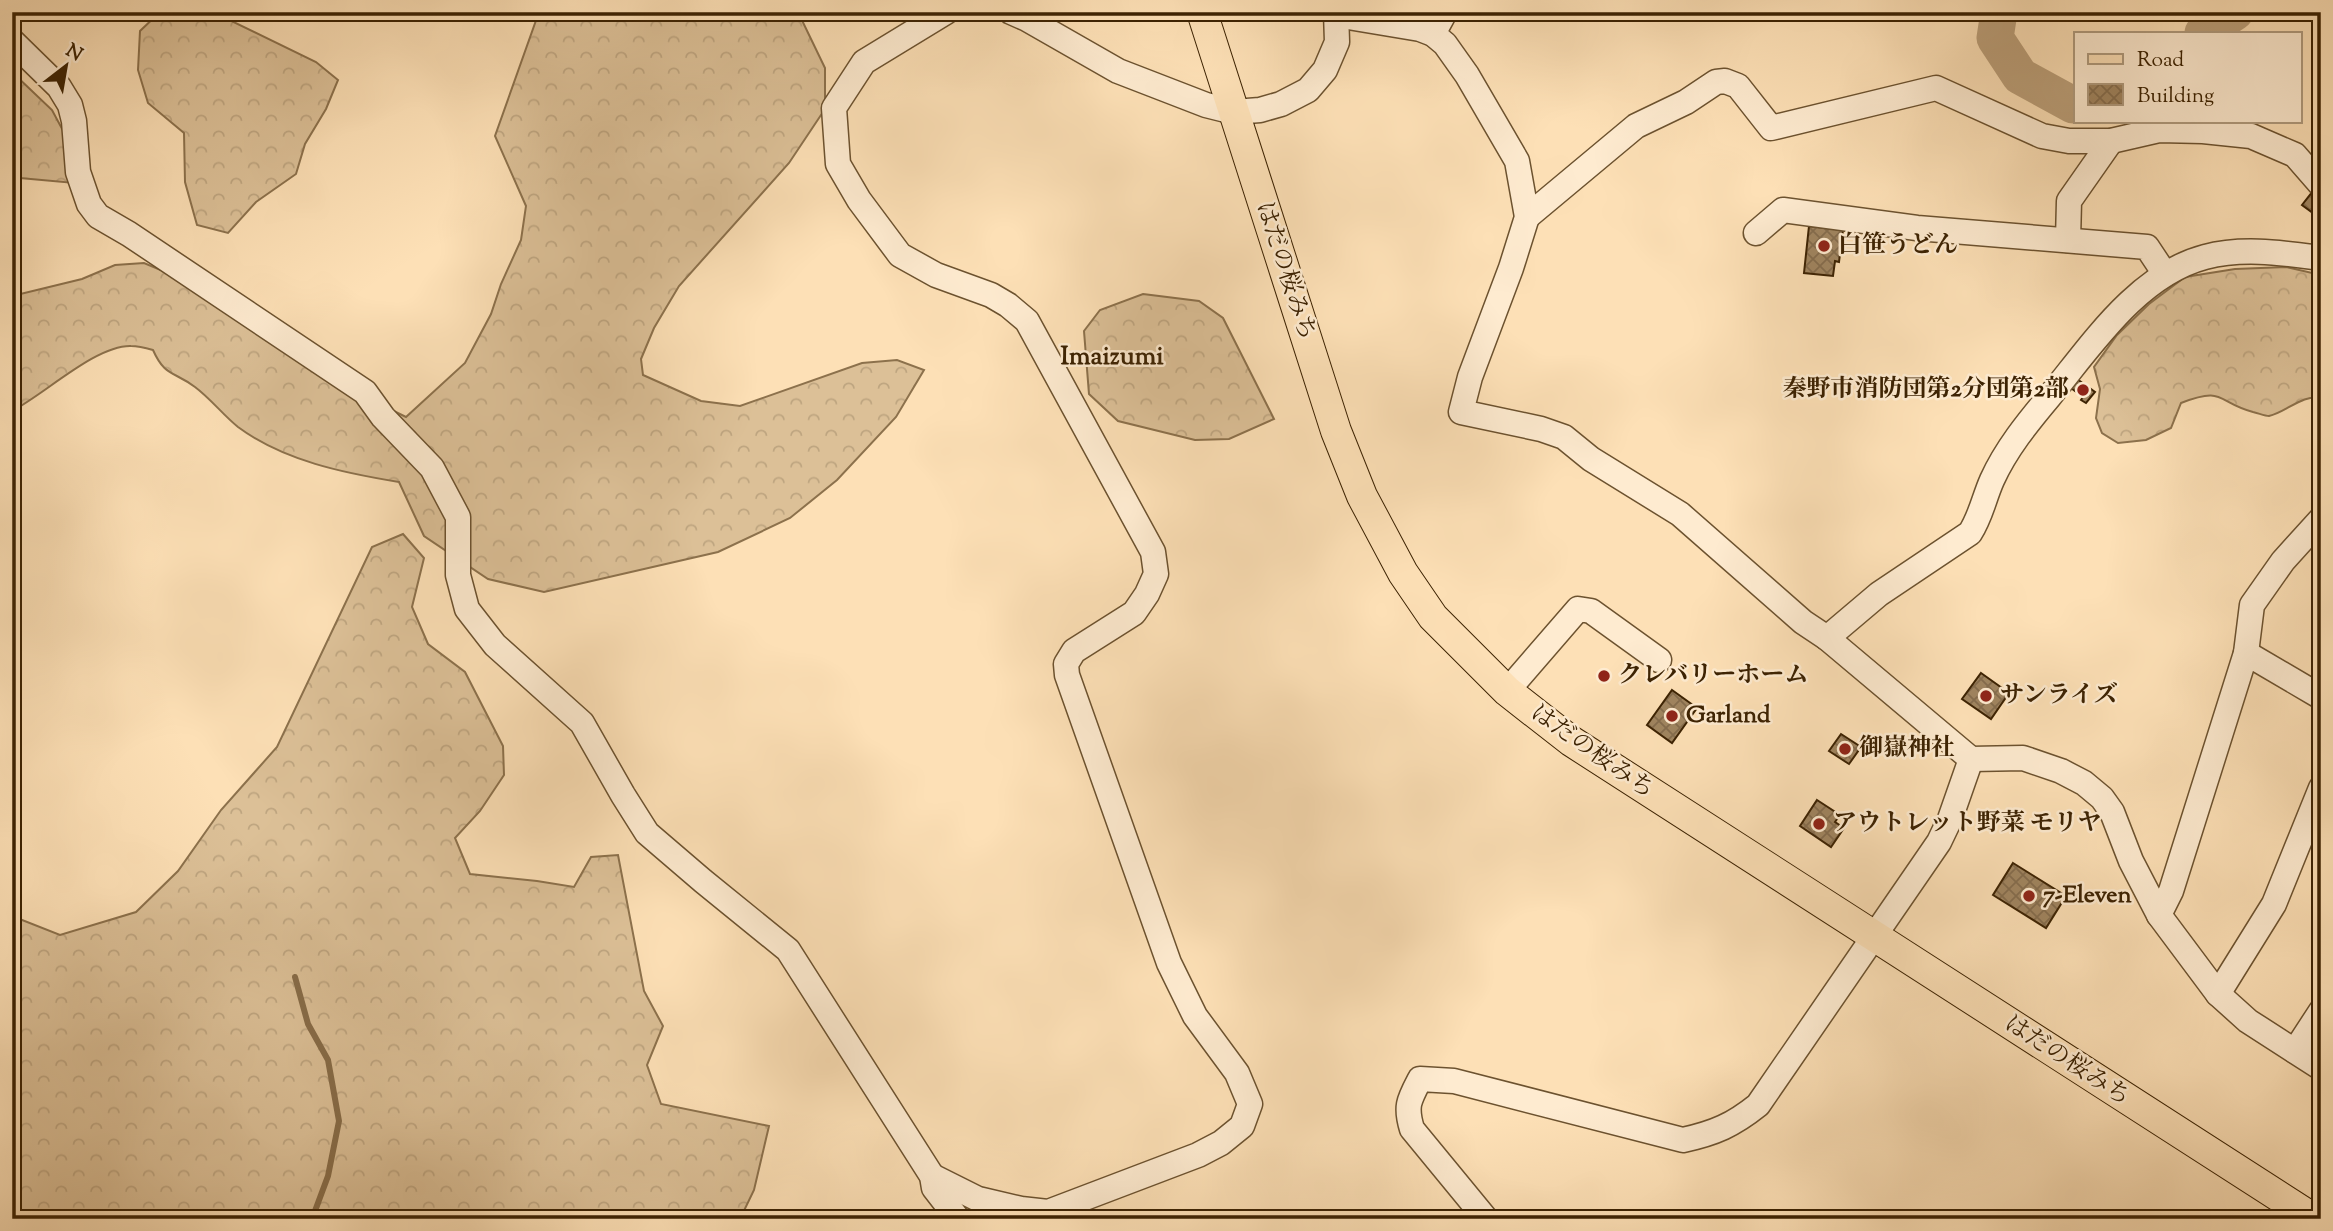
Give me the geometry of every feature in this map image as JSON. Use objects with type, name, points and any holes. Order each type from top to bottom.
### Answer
[{"type":"main road","name":"はだの桜みち","points":[[1202,12],[1336,431],[1362,496],[1403,573],[1433,617],[1507,691],[1571,741],[2314,1219]]},
{"type":"street","points":[[932,1176],[978,1199],[1048,1212],[1198,1155],[1221,1143],[1242,1126],[1250,1104],[1237,1073],[1195,1016],[1169,963],[1067,675],[1066,664],[1074,652],[1134,612],[1147,594],[1156,573],[1153,552],[1027,321],[1009,305],[991,295],[936,275],[900,255],[859,200],[838,164],[834,108],[864,62],[946,12]]},
{"type":"street","points":[[1012,12],[1118,71],[1206,105],[1234,112],[1260,110],[1281,104],[1308,90],[1325,70],[1337,42],[1336,13],[1420,29],[1433,34],[1445,44],[1467,75],[1517,161],[1527,218],[1461,412],[1541,429],[1564,437],[1591,459],[1680,514],[1802,622],[1827,638],[1971,759],[2023,758],[2061,771],[2084,783],[2102,798],[2112,812],[2131,861],[2159,915],[2218,993],[2248,1021],[2321,1068]]},
{"type":"street","points":[[1433,34],[1445,12]]},
{"type":"street","points":[[12,41],[59,87],[70,105],[78,172],[89,204],[98,216],[365,392],[383,417],[432,468],[458,517],[458,575],[467,609],[495,645],[582,723],[622,795],[648,833],[788,950],[932,1176],[934,1188],[958,1219]]},
{"type":"street","points":[[1527,218],[1636,126],[1686,102],[1716,82],[1725,81],[1738,86],[1772,128],[1936,88],[2042,136],[2069,141],[2111,141],[2159,130],[2251,136],[2295,155],[2321,185]]},
{"type":"street","points":[[2068,240],[2069,201],[2111,141]]},
{"type":"street","points":[[1755,233],[1783,210],[1917,228],[2147,247],[2165,274]]},
{"type":"street","points":[[1827,638],[1880,594],[1970,533],[1979,519],[1992,480],[2034,415],[2081,354],[2117,315],[2165,274],[2203,258],[2236,251],[2264,251],[2321,258]]},
{"type":"street","points":[[2159,915],[2171,891],[2246,653],[2252,604],[2283,561],[2321,519]]},
{"type":"street","points":[[1507,691],[1578,609],[1591,611],[1659,660]]},
{"type":"street","points":[[2246,653],[2321,697]]},
{"type":"street","points":[[1486,1219],[1412,1129],[1407,1111],[1410,1097],[1420,1079],[1454,1081],[1684,1140],[1709,1135],[1734,1124],[1758,1105],[1939,842],[1971,759]]},
{"type":"street","points":[[2218,993],[2274,904],[2321,788]]},
{"type":"street","points":[[2295,1051],[2321,1011]]},
{"type":"green space","points":[[160,12],[213,12],[316,62],[338,80],[326,109],[305,144],[296,174],[256,202],[228,233],[197,225],[185,182],[184,133],[148,103],[138,70],[140,31]]},
{"type":"green space","points":[[539,12],[798,12],[825,68],[825,109],[789,163],[679,286],[654,328],[641,359],[643,375],[701,401],[740,406],[862,363],[897,360],[924,370],[896,417],[837,480],[790,518],[718,552],[544,592],[488,579],[424,536],[399,482],[315,464],[256,439],[238,427],[195,387],[166,369],[153,350],[131,346],[102,353],[12,411],[12,296],[82,279],[115,265],[144,263],[252,308],[320,375],[406,417],[465,363],[491,314],[521,240],[526,206],[495,136]]},
{"type":"green space","points":[[12,72],[52,110],[67,138],[74,183],[20,178],[12,169]]},
{"type":"green space","points":[[2286,267],[2321,275],[2321,398],[2301,401],[2269,416],[2241,408],[2220,397],[2206,396],[2181,403],[2171,428],[2146,440],[2118,443],[2102,433],[2096,418],[2100,389],[2094,367],[2117,335],[2149,304],[2185,277],[2235,269]]},
{"type":"green space","points":[[1143,294],[1199,301],[1223,318],[1274,419],[1229,439],[1195,440],[1118,421],[1089,394],[1084,331],[1100,310]]},
{"type":"green space","points":[[403,534],[424,558],[412,607],[428,644],[465,672],[503,746],[504,775],[480,811],[455,838],[470,874],[574,887],[591,857],[618,855],[644,991],[663,1026],[647,1065],[661,1104],[769,1126],[754,1190],[740,1219],[12,1219],[12,916],[60,935],[136,912],[178,871],[221,810],[277,747],[372,547]]},
{"type":"building","points":[[2313,191],[2321,197],[2321,219],[2302,205]]},
{"type":"building","name":"白笹うどん","points":[[1809,226],[1843,230],[1839,262],[1835,261],[1833,276],[1804,273]]},
{"type":"building","name":"秦野市消防団第2分団第2部","points":[[2077,379],[2095,392],[2086,403],[2081,400],[2083,397],[2071,388]]},
{"type":"building","name":"サンライズ","points":[[1981,673],[2009,693],[1991,719],[1962,699]]},
{"type":"building","name":"Garland","points":[[1672,690],[1697,708],[1672,743],[1647,725]]},
{"type":"building","name":"御嶽神社","points":[[1841,734],[1861,747],[1849,764],[1829,751]]},
{"type":"building","name":"アウトレット野菜 モリヤ","points":[[1817,800],[1840,815],[1835,822],[1844,828],[1831,847],[1800,826]]},
{"type":"building","name":"7-Eleven","points":[[2013,863],[2066,896],[2046,928],[1993,895]]},
{"type":"waterway","points":[[1999,12],[1995,38],[2020,76],[2074,105]]},
{"type":"waterway","points":[[2205,32],[2235,12]]},
{"type":"waterway","points":[[295,977],[308,1024],[328,1060],[339,1121],[328,1176],[312,1219]]},
{"type":"place","name":"白笹うどん","points":[[1824,246]]},
{"type":"place","name":"秦野市消防団第2分団第2部","points":[[2083,390]]},
{"type":"place","name":"クレバリーホーム","points":[[1604,676]]},
{"type":"place","name":"サンライズ","points":[[1986,696]]},
{"type":"place","name":"Garland","points":[[1672,716]]},
{"type":"place","name":"御嶽神社","points":[[1845,749]]},
{"type":"place","name":"アウトレット野菜 モリヤ","points":[[1819,824]]},
{"type":"place","name":"7-Eleven","points":[[2029,896]]},
{"type":"district","name":"Imaizumi","points":[[1112,357]]}]
